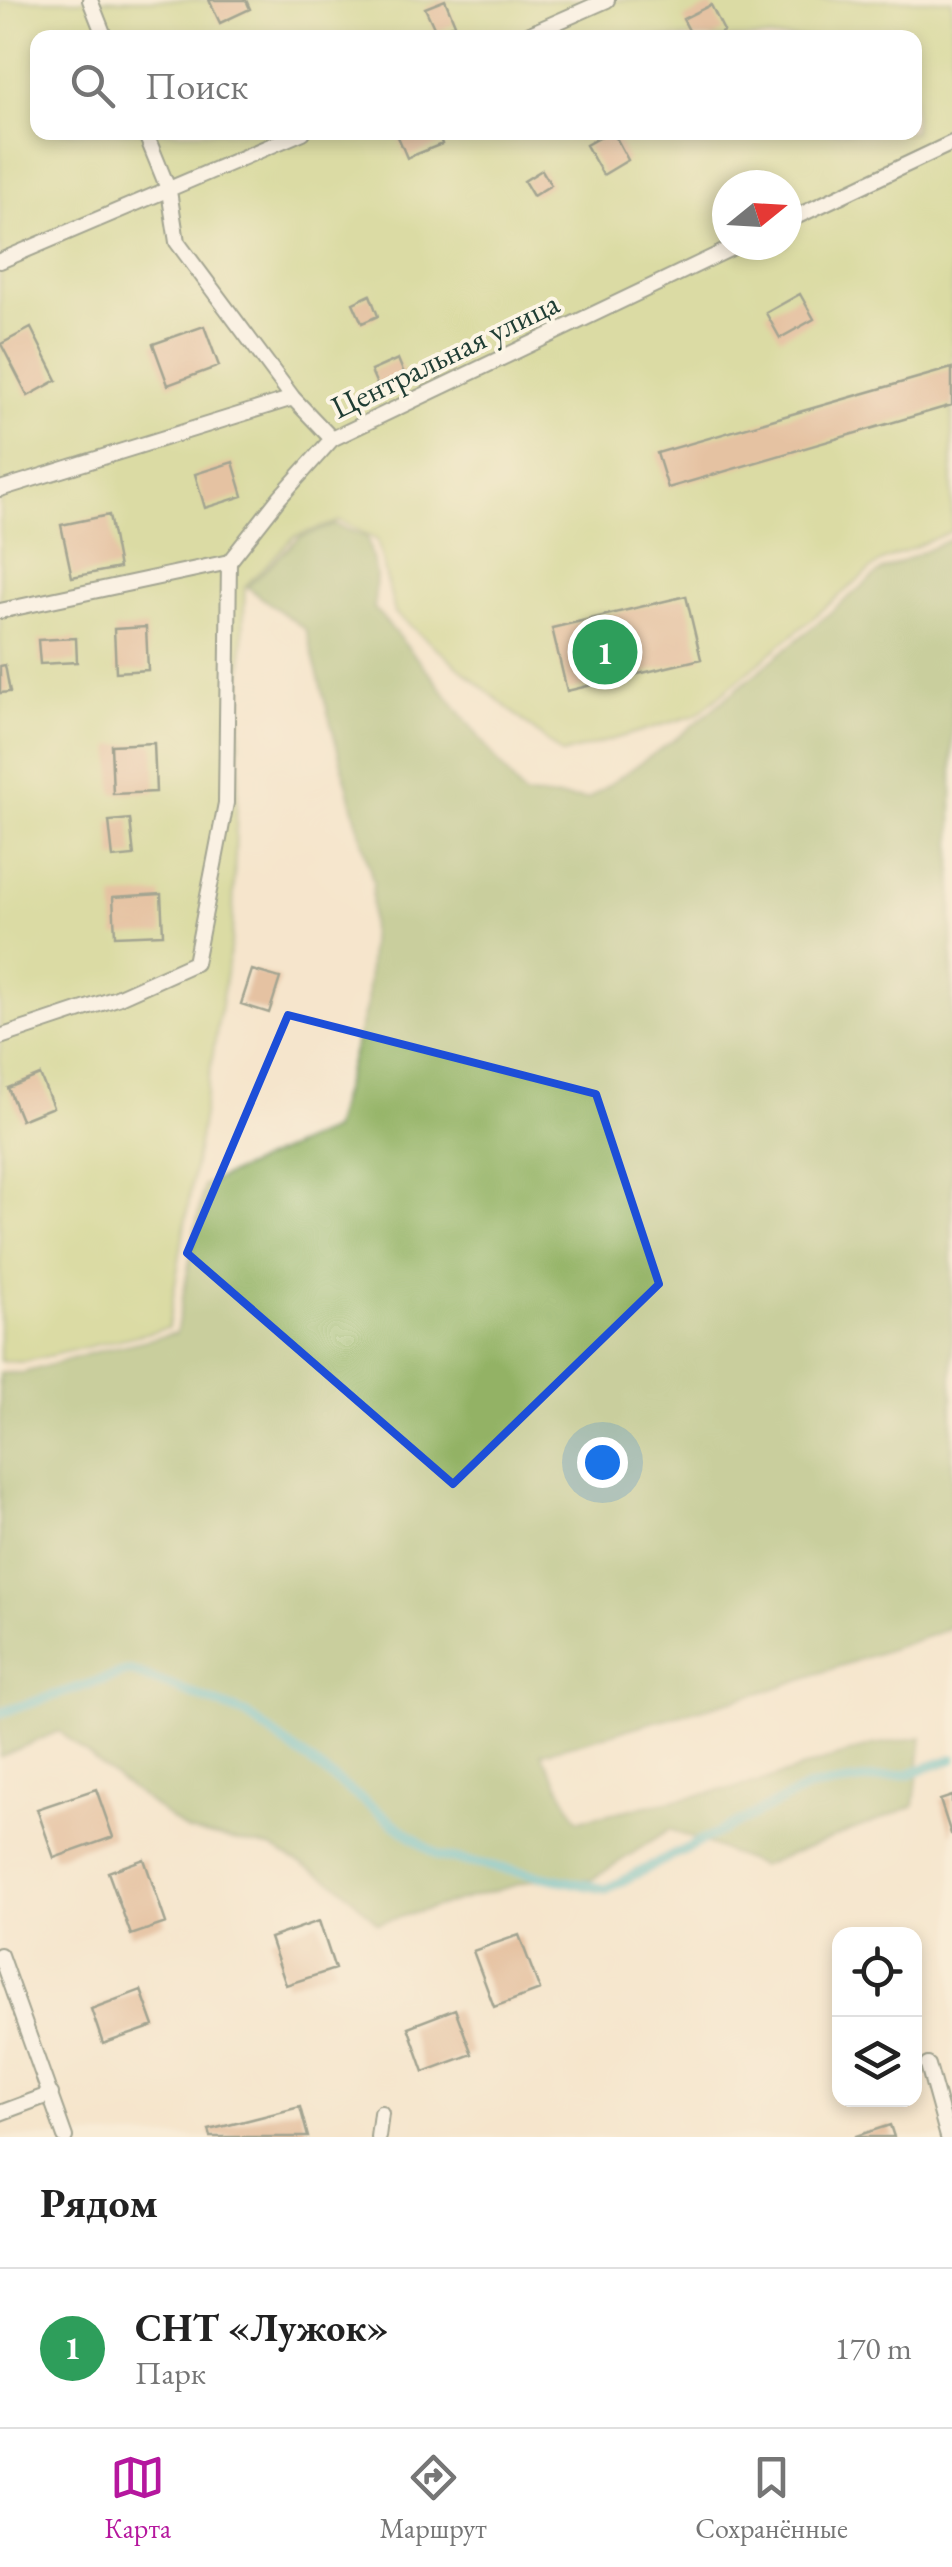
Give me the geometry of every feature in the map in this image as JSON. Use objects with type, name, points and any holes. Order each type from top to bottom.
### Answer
[{"type":"lane","points":[[90,0],[102,30]]},
{"type":"lane","points":[[539,30],[607,0]]},
{"type":"lane","points":[[148,140],[169,191],[177,242],[292,398],[332,439]]},
{"type":"lane","points":[[0,261],[285,140]]},
{"type":"lane","points":[[802,215],[952,143]]},
{"type":"lane","name":"Центральная улица","points":[[230,562],[280,496],[332,439],[712,257]]},
{"type":"lane","points":[[0,490],[292,398]]},
{"type":"lane","points":[[0,611],[230,562],[226,803],[195,963],[117,998],[0,1037]]},
{"type":"lane","points":[[0,1955],[66,2137]]},
{"type":"lane","points":[[928,2065],[948,2137]]},
{"type":"lane","points":[[0,2113],[51,2094]]},
{"type":"lane","points":[[378,2137],[381,2113]]},
{"type":"highlighted area","points":[[288,1015],[596,1094],[659,1284],[453,1484],[187,1253]]},
{"type":"green space","points":[[0,0],[952,0],[952,531],[880,562],[696,715],[562,754],[395,613],[377,540],[340,521],[295,536],[245,586],[232,937],[168,1328],[23,1362],[0,1361]]},
{"type":"green space","points":[[335,525],[367,537],[376,575],[374,608],[524,796],[588,799],[681,735],[882,570],[952,539],[952,1626],[773,1689],[541,1753],[578,1820],[758,1783],[872,1745],[922,1737],[914,1806],[761,1866],[670,1829],[591,1880],[534,1880],[378,1923],[339,1885],[272,1848],[187,1831],[59,1731],[0,1757],[0,1373],[23,1373],[176,1333],[204,1185],[332,1130],[367,1003],[373,882],[306,630],[247,587],[300,537]]},
{"type":"building","points":[[209,0],[246,0],[250,9],[220,23]]},
{"type":"building","points":[[445,0],[455,24],[435,30],[425,8]]},
{"type":"building","points":[[711,5],[724,30],[689,30],[683,19]]},
{"type":"building","points":[[399,140],[441,140],[442,144],[407,158]]},
{"type":"building","points":[[595,140],[617,140],[628,160],[603,175],[586,145]]},
{"type":"building","points":[[542,170],[551,185],[533,196],[524,181]]},
{"type":"building","points":[[800,294],[814,319],[780,338],[766,313]]},
{"type":"building","points":[[370,295],[378,316],[362,323],[353,303]]},
{"type":"building","points":[[204,326],[219,366],[168,385],[153,344]]},
{"type":"building","points":[[31,328],[57,380],[28,396],[1,344]]},
{"type":"building","points":[[398,359],[405,376],[378,387],[371,371]]},
{"type":"building","points":[[952,368],[952,405],[668,488],[657,453]]},
{"type":"building","points":[[233,462],[243,496],[205,508],[195,474]]},
{"type":"building","points":[[109,515],[119,568],[72,577],[61,525]]},
{"type":"building","points":[[686,596],[701,659],[567,691],[552,628]]},
{"type":"building","points":[[146,627],[148,670],[116,672],[114,629]]},
{"type":"building","points":[[76,638],[77,662],[40,664],[38,640]]},
{"type":"building","points":[[5,665],[10,692],[0,693],[0,666]]},
{"type":"building","points":[[154,743],[156,792],[113,794],[111,745]]},
{"type":"building","points":[[130,819],[134,856],[113,858],[109,821]]},
{"type":"building","points":[[161,894],[163,934],[115,936],[113,897]]},
{"type":"building","points":[[252,970],[280,978],[269,1013],[241,1004]]},
{"type":"building","points":[[40,1075],[53,1107],[21,1120],[8,1088]]},
{"type":"building","points":[[96,1789],[113,1837],[54,1858],[37,1809]]},
{"type":"building","points":[[952,1796],[952,1834],[951,1834],[940,1800]]},
{"type":"building","points":[[144,1859],[166,1923],[131,1935],[108,1872]]},
{"type":"building","points":[[319,1921],[335,1969],[286,1985],[270,1938]]},
{"type":"building","points":[[519,1935],[540,1990],[494,2007],[473,1951]]},
{"type":"building","points":[[141,1990],[154,2026],[103,2044],[91,2009]]},
{"type":"building","points":[[455,2009],[472,2054],[424,2072],[408,2027]]},
{"type":"building","points":[[300,2107],[308,2137],[211,2137],[209,2130]]},
{"type":"building","points":[[890,2125],[894,2137],[856,2137],[856,2136]]},
{"type":"waterway","points":[[0,1713],[130,1671],[246,1714],[438,1856],[606,1889],[807,1788],[908,1774],[952,1759]]},
{"type":"place","name":"СНТ «Лужок»","points":[[605,652]]}]
